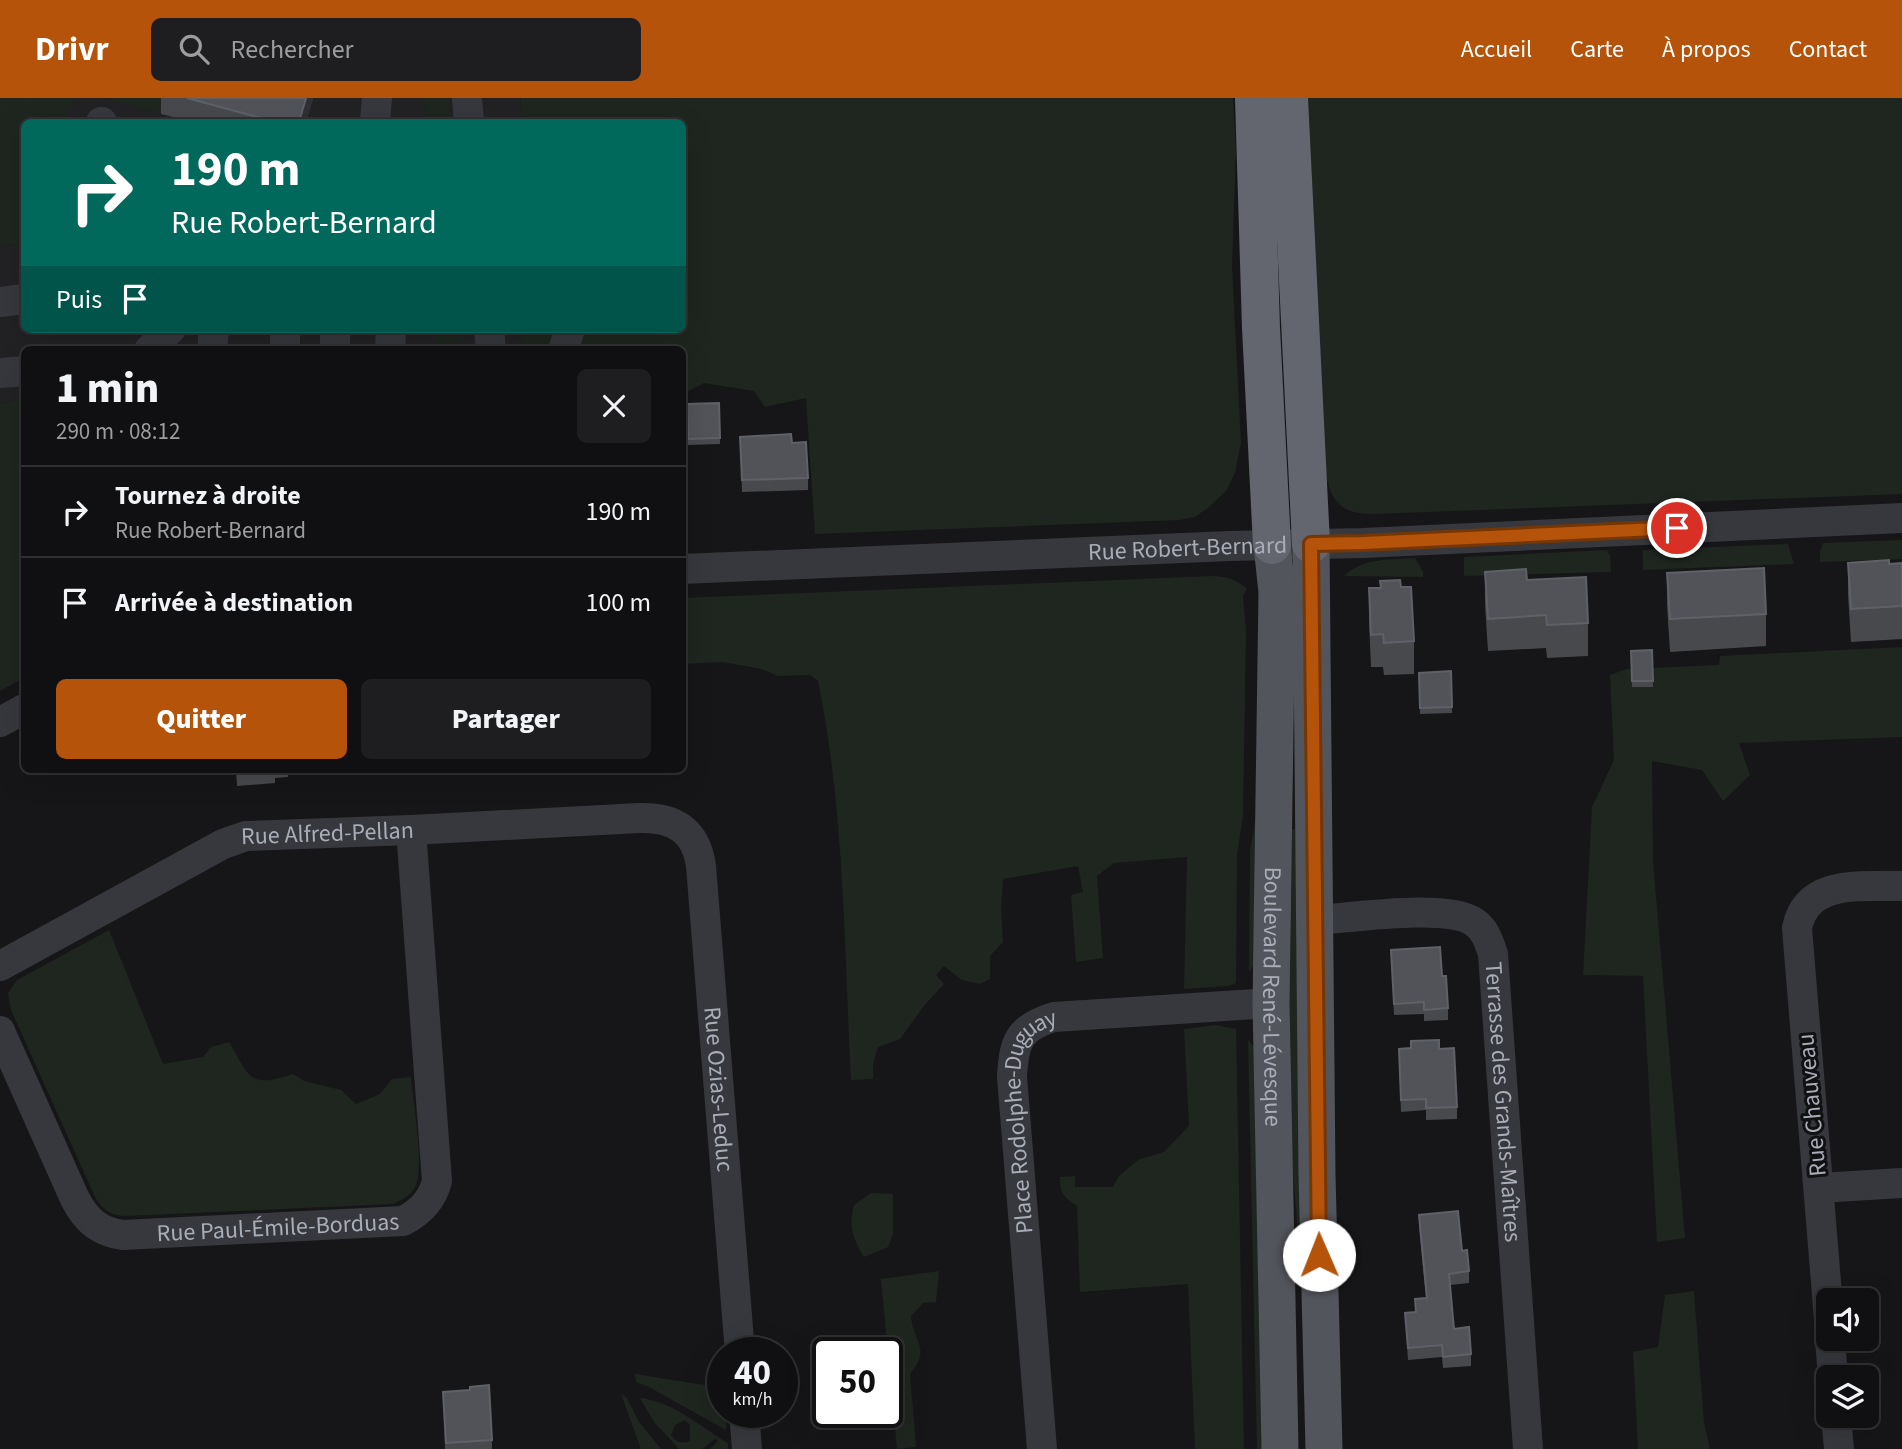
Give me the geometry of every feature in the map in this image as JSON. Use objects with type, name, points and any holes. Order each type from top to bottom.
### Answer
[{"type":"highway","points":[[1254,98],[1261,328],[1272,545]]},
{"type":"highway","points":[[1289,98],[1311,544]]},
{"type":"main road","name":"Boulevard René-Lévesque","points":[[1311,544],[1317,1175],[1324,1449]]},
{"type":"main road","name":"Boulevard René-Lévesque","points":[[1272,545],[1277,592],[1271,1003],[1280,1449]]},
{"type":"street","points":[[375,119],[377,98]]},
{"type":"street","points":[[467,98],[469,119]]},
{"type":"street","points":[[0,302],[21,299]]},
{"type":"street","points":[[153,346],[167,333]]},
{"type":"street","points":[[0,373],[21,371]]},
{"type":"street","name":"Rue Robert-Bernard","points":[[686,569],[1363,543],[1902,518]]},
{"type":"street","points":[[0,722],[21,711]]},
{"type":"street","name":"Rue Alfred-Pellan","points":[[0,966],[246,836],[652,817],[674,823],[685,830]]},
{"type":"street","name":"Rue Paul-Émile-Borduas","points":[[0,1031],[71,1191],[82,1213],[98,1228],[123,1235],[403,1222],[431,1199],[437,1181],[411,830]]},
{"type":"street","name":"Rue Ozias-Leduc","points":[[685,830],[699,853],[703,882],[739,1337]]},
{"type":"street","name":"Rue Chauveau","points":[[1827,1288],[1797,928],[1802,910],[1815,896],[1840,889],[1902,886]]},
{"type":"street","name":"Terrasse des Grands-Maîtres","points":[[1316,920],[1442,913],[1464,917],[1474,922],[1488,939],[1493,954],[1528,1449]]},
{"type":"street","name":"Place Rodolphe-Duguay","points":[[1042,1449],[1012,1077],[1014,1052],[1019,1037],[1028,1027],[1054,1017],[1271,1003]]},
{"type":"street","points":[[1819,1188],[1902,1184]]},
{"type":"street","points":[[745,1428],[747,1449]]},
{"type":"street","points":[[1837,1428],[1839,1449]]},
{"type":"shaded area","points":[[0,98],[76,98],[66,113],[71,119],[21,119],[21,248],[13,244],[0,247]]},
{"type":"shaded area","points":[[73,98],[520,98],[523,119],[70,119],[66,114]]},
{"type":"shaded area","points":[[105,98],[165,98],[161,114]]},
{"type":"shaded area","points":[[424,98],[448,98],[451,119],[425,119]]},
{"type":"shaded area","points":[[520,98],[1233,98],[1236,149],[1232,266],[1241,443],[1235,473],[1226,491],[1195,517],[1179,520],[815,534],[806,398],[765,407],[754,391],[704,383],[686,392],[686,346],[521,346],[520,333],[686,333],[686,119],[523,119]]},
{"type":"shaded area","points":[[1308,98],[1902,98],[1902,494],[1374,514],[1354,512],[1341,505],[1332,493],[1326,475]]},
{"type":"shaded area","points":[[14,244],[21,248],[21,333],[609,333],[610,346],[21,346],[21,400],[0,403],[0,247]]},
{"type":"shaded area","points":[[434,333],[462,333],[463,346],[436,346]]},
{"type":"shaded area","points":[[21,400],[21,680],[0,691],[0,403]]},
{"type":"shaded area","points":[[1902,540],[1902,559],[1820,562],[1823,543]]},
{"type":"shaded area","points":[[1788,544],[1794,564],[1643,570],[1643,550]]},
{"type":"shaded area","points":[[1607,550],[1611,572],[1464,576],[1464,557]]},
{"type":"shaded area","points":[[1415,558],[1423,577],[1344,576],[1369,562]]},
{"type":"shaded area","points":[[1213,576],[1239,583],[1247,589],[1243,596],[1246,631],[1243,816],[1237,855],[1236,983],[1184,989],[1187,857],[1114,863],[1097,876],[1103,958],[1076,962],[1071,895],[1083,892],[1078,866],[1003,879],[1003,942],[990,956],[990,979],[980,984],[962,980],[944,966],[936,975],[944,984],[900,1039],[878,1047],[873,1065],[873,1079],[851,1080],[845,930],[834,780],[818,681],[810,675],[778,676],[762,669],[723,662],[686,664],[686,598]]},
{"type":"shaded area","points":[[1902,647],[1902,737],[1739,743],[1750,775],[1723,801],[1702,770],[1652,761],[1653,861],[1685,1238],[1657,1242],[1643,976],[1583,975],[1592,807],[1614,760],[1610,675],[1627,669],[1719,665],[1720,656]]},
{"type":"shaded area","points":[[1256,817],[1255,963],[1249,972],[1250,850]]},
{"type":"shaded area","points":[[1289,829],[1295,829],[1302,928],[1303,1223],[1297,1223],[1288,1107]]},
{"type":"shaded area","points":[[109,930],[163,1064],[203,1057],[211,1047],[229,1042],[252,1077],[267,1080],[293,1074],[304,1081],[341,1090],[356,1104],[380,1094],[392,1079],[411,1077],[419,1166],[418,1178],[411,1193],[393,1204],[125,1216],[111,1213],[104,1208],[95,1197],[11,1010],[8,993],[17,980]]},
{"type":"shaded area","points":[[1216,1025],[1236,1029],[1244,1449],[1195,1449],[1188,1284],[1080,1292],[1077,1206],[1063,1194],[1060,1187],[1060,1177],[1075,1176],[1075,1187],[1113,1187],[1119,1176],[1138,1160],[1164,1152],[1189,1126],[1184,1029]]},
{"type":"shaded area","points":[[1248,1040],[1254,1047],[1265,1449],[1257,1449]]},
{"type":"shaded area","points":[[871,1193],[893,1194],[893,1234],[888,1247],[864,1257],[854,1238],[851,1219],[854,1205]]},
{"type":"shaded area","points":[[939,1271],[936,1302],[923,1303],[911,1316],[921,1351],[920,1358],[910,1374],[916,1447],[897,1449],[895,1428],[903,1428],[903,1337],[886,1337],[881,1279]]},
{"type":"shaded area","points":[[1694,1291],[1704,1423],[1710,1449],[1638,1449],[1633,1352],[1658,1347],[1665,1295]]},
{"type":"shaded area","points":[[635,1374],[707,1385],[707,1419],[649,1387],[636,1382]]},
{"type":"shaded area","points":[[621,1394],[627,1398],[639,1422],[661,1449],[641,1449]]},
{"type":"shaded area","points":[[640,1398],[663,1404],[686,1416],[728,1443],[728,1449],[710,1449],[718,1441],[715,1439],[702,1449],[679,1449],[654,1422]],"holes":[[[685,1420],[690,1425],[690,1441],[680,1442],[671,1435],[675,1425]]]},
{"type":"building","points":[[187,98],[306,98],[300,119],[265,119]]},
{"type":"building","points":[[719,403],[720,438],[688,439],[687,404]]},
{"type":"building","points":[[791,434],[792,443],[806,442],[808,478],[742,480],[740,437]]},
{"type":"building","points":[[1889,560],[1889,564],[1902,563],[1902,606],[1851,609],[1848,563]]},
{"type":"building","points":[[1764,568],[1766,614],[1670,619],[1667,573]]},
{"type":"building","points":[[1526,569],[1527,580],[1586,577],[1588,623],[1547,625],[1546,615],[1488,619],[1485,572]]},
{"type":"building","points":[[1400,580],[1401,587],[1411,587],[1414,641],[1384,643],[1383,634],[1371,635],[1369,588],[1381,588],[1380,581]]},
{"type":"building","points":[[1652,650],[1653,681],[1632,681],[1631,651]]},
{"type":"building","points":[[1451,671],[1452,707],[1420,708],[1419,673]]},
{"type":"building","points":[[1440,947],[1442,976],[1446,976],[1448,1008],[1424,1010],[1424,1002],[1394,1004],[1391,950]]},
{"type":"building","points":[[1439,1040],[1439,1049],[1454,1048],[1457,1107],[1426,1108],[1426,1099],[1401,1100],[1399,1049],[1411,1048],[1411,1041]]},
{"type":"building","points":[[1458,1211],[1462,1251],[1467,1250],[1469,1271],[1449,1274],[1454,1329],[1469,1327],[1471,1354],[1443,1357],[1442,1345],[1408,1348],[1405,1313],[1416,1312],[1415,1299],[1427,1298],[1419,1215]]},
{"type":"building","points":[[489,1385],[492,1440],[446,1443],[443,1392]]},
{"type":"route","points":[[1319,1255],[1311,544],[1677,528]]}]
